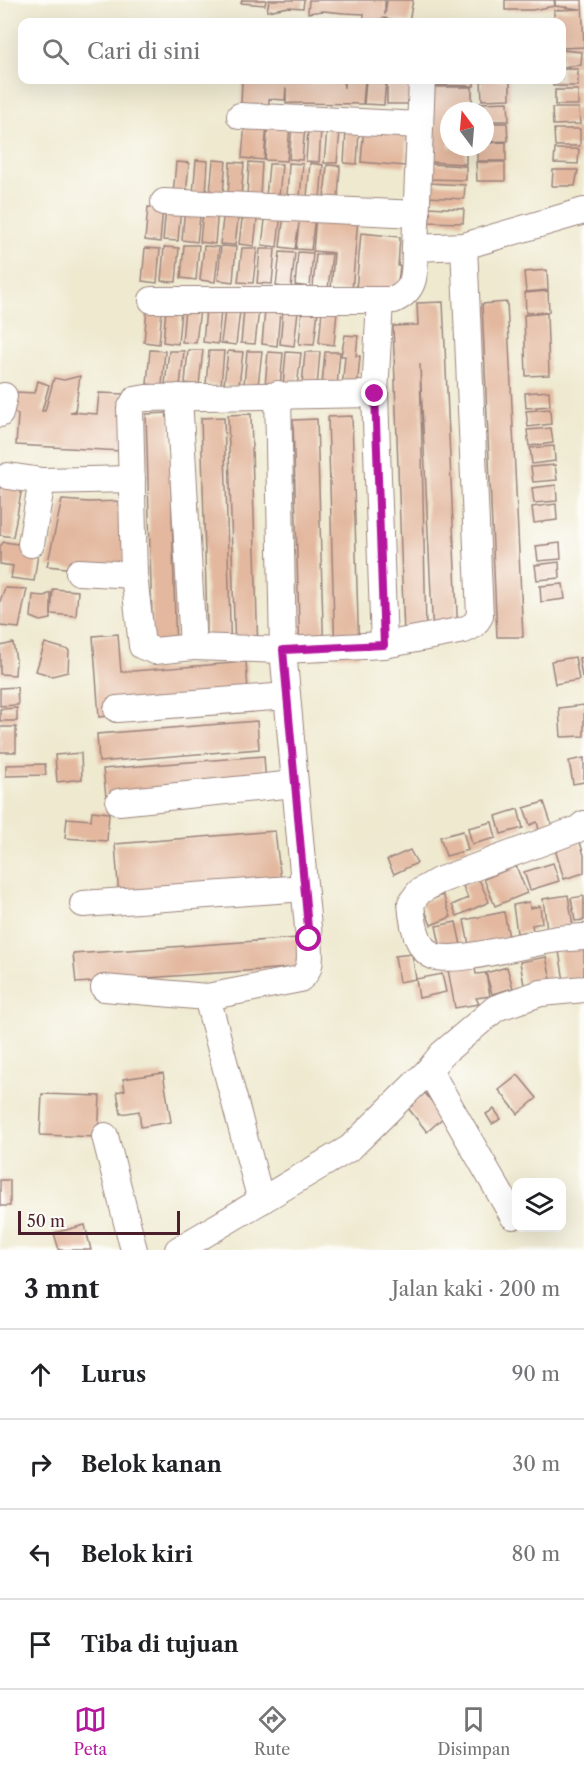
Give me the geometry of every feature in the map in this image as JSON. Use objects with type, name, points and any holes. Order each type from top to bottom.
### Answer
[{"type":"street","points":[[152,300],[394,300],[404,295],[410,289],[413,280],[422,84]]},
{"type":"street","points":[[240,116],[420,125]]},
{"type":"street","points":[[164,202],[417,214]]},
{"type":"street","points":[[415,248],[464,246],[584,211]]},
{"type":"street","points":[[375,394],[278,394],[135,400],[130,409],[134,575],[142,646],[155,651],[193,647],[283,650],[384,645],[464,630],[474,625],[480,616],[464,246]]},
{"type":"street","points":[[380,300],[375,394],[384,645]]},
{"type":"street","points":[[104,988],[207,997],[300,979],[308,974],[310,963],[283,650],[278,394]]},
{"type":"street","points":[[179,398],[193,647]]},
{"type":"street","points":[[8,476],[42,481],[132,479]]},
{"type":"street","points":[[31,544],[42,481]]},
{"type":"street","points":[[79,572],[134,575]]},
{"type":"street","points":[[117,709],[287,696]]},
{"type":"street","points":[[119,802],[294,784]]},
{"type":"street","points":[[584,824],[579,829],[438,881],[419,892],[411,903],[412,923],[424,949],[432,955],[450,958],[553,939],[584,937]]},
{"type":"street","points":[[83,904],[304,888]]},
{"type":"street","points":[[178,1250],[350,1148],[429,1070],[442,1054],[496,1008],[541,993],[584,989]]},
{"type":"street","points":[[207,997],[261,1202]]},
{"type":"street","points":[[429,1070],[512,1214]]},
{"type":"street","points":[[105,1136],[134,1250]]},
{"type":"building","points":[[242,0],[266,0],[265,5],[241,3]]},
{"type":"building","points":[[269,0],[304,0],[303,8],[288,7],[267,11]]},
{"type":"building","points":[[309,0],[385,0],[385,15],[387,0],[413,0],[410,18],[364,18],[364,14],[323,11],[308,13]]},
{"type":"building","points":[[505,0],[554,0],[555,6],[532,10],[505,10]]},
{"type":"building","points":[[555,0],[582,0],[584,47],[566,48],[566,18],[554,18],[554,10],[581,9],[555,6]]},
{"type":"building","points":[[566,50],[582,52],[581,65],[566,67]]},
{"type":"building","points":[[566,69],[578,69],[578,86],[553,86],[553,84],[566,84]]},
{"type":"building","points":[[242,84],[344,84],[344,88],[344,84],[365,84],[363,104],[286,103],[286,88],[285,100],[269,99],[269,106],[241,105]]},
{"type":"building","points":[[366,84],[386,84],[384,105],[364,104]]},
{"type":"building","points":[[387,84],[411,84],[411,104],[387,104]]},
{"type":"building","points":[[474,84],[474,86],[432,85]]},
{"type":"building","points":[[481,84],[510,84],[510,99],[482,100]]},
{"type":"building","points":[[430,87],[472,87],[472,102],[440,102],[440,156],[466,156],[466,164],[429,162]]},
{"type":"building","points":[[555,90],[578,90],[578,105],[555,105]]},
{"type":"building","points":[[494,102],[508,102],[509,121],[494,121]]},
{"type":"building","points":[[552,108],[579,108],[580,124],[553,125]]},
{"type":"building","points":[[245,121],[267,123],[264,160],[242,158]]},
{"type":"building","points":[[268,123],[290,124],[287,161],[265,160]]},
{"type":"building","points":[[494,123],[507,123],[508,141],[494,142]]},
{"type":"building","points":[[364,125],[407,128],[405,166],[361,162]]},
{"type":"building","points":[[292,126],[305,127],[302,160],[289,159]]},
{"type":"building","points":[[308,128],[321,129],[319,162],[306,161]]},
{"type":"building","points":[[327,129],[340,130],[337,163],[324,163]]},
{"type":"building","points":[[346,129],[359,131],[357,164],[344,163]]},
{"type":"building","points":[[554,129],[580,129],[580,146],[555,146]]},
{"type":"building","points":[[506,142],[506,161],[477,161],[477,156],[494,156],[494,143]]},
{"type":"building","points":[[555,149],[579,149],[578,164],[554,163]]},
{"type":"building","points":[[196,160],[208,161],[206,195],[193,194]]},
{"type":"building","points":[[213,160],[226,161],[223,194],[210,193]]},
{"type":"building","points":[[176,162],[189,163],[186,196],[173,195]]},
{"type":"building","points":[[230,162],[244,163],[241,197],[228,196]]},
{"type":"building","points":[[249,162],[262,163],[260,197],[247,196]]},
{"type":"building","points":[[476,162],[505,162],[505,181],[477,181]]},
{"type":"building","points":[[289,163],[303,164],[300,197],[287,196]]},
{"type":"building","points":[[310,163],[323,165],[320,198],[307,197]]},
{"type":"building","points":[[269,164],[282,164],[279,198],[266,197]]},
{"type":"building","points":[[429,164],[466,166],[466,180],[429,179]]},
{"type":"building","points":[[327,165],[340,166],[338,199],[324,198]]},
{"type":"building","points":[[553,170],[578,170],[575,186],[552,186]]},
{"type":"building","points":[[428,183],[465,185],[464,199],[428,197]]},
{"type":"building","points":[[166,206],[181,207],[178,241],[163,240]]},
{"type":"building","points":[[185,206],[201,207],[197,242],[182,240]]},
{"type":"building","points":[[148,207],[163,208],[160,242],[145,240]]},
{"type":"building","points":[[428,207],[464,209],[463,223],[427,222]]},
{"type":"building","points":[[203,209],[218,209],[215,244],[200,242]]},
{"type":"building","points":[[224,210],[239,211],[235,245],[220,244]]},
{"type":"building","points":[[243,211],[258,211],[254,246],[239,244]]},
{"type":"building","points":[[266,212],[281,213],[277,247],[262,245]]},
{"type":"building","points":[[284,213],[315,215],[311,250],[296,249],[299,223],[295,249],[280,247]]},
{"type":"building","points":[[316,214],[358,218],[352,291],[331,289],[334,253],[313,251]]},
{"type":"building","points":[[361,233],[400,237],[398,266],[400,266],[396,297],[356,290]]},
{"type":"building","points":[[184,245],[199,245],[196,280],[181,278]]},
{"type":"building","points":[[204,246],[219,247],[215,282],[200,280]]},
{"type":"building","points":[[221,246],[236,247],[233,282],[218,280]]},
{"type":"building","points":[[164,247],[179,248],[176,282],[161,281]]},
{"type":"building","points":[[145,248],[160,249],[157,283],[142,281]]},
{"type":"building","points":[[242,248],[257,248],[253,283],[238,282]]},
{"type":"building","points":[[260,249],[275,249],[272,284],[257,283]]},
{"type":"building","points":[[280,252],[295,253],[291,288],[276,286]]},
{"type":"building","points":[[298,252],[313,253],[310,287],[295,285]]},
{"type":"building","points":[[316,254],[332,254],[328,289],[313,287]]},
{"type":"building","points":[[547,270],[548,290],[526,292],[524,272]]},
{"type":"building","points":[[548,291],[549,312],[526,313],[525,293]]},
{"type":"building","points":[[443,302],[458,636],[433,637],[420,364],[426,630],[404,636],[393,326],[418,325],[417,303]]},
{"type":"building","points":[[507,302],[523,637],[497,637],[482,304]]},
{"type":"building","points":[[147,308],[162,309],[159,344],[144,342]]},
{"type":"building","points":[[185,308],[200,309],[196,343],[182,342]]},
{"type":"building","points":[[166,309],[181,309],[178,344],[163,342]]},
{"type":"building","points":[[206,309],[221,309],[218,344],[203,342]]},
{"type":"building","points":[[244,309],[259,310],[255,344],[241,343]]},
{"type":"building","points":[[225,310],[240,310],[236,345],[221,343]]},
{"type":"building","points":[[265,310],[280,311],[277,346],[262,344]]},
{"type":"building","points":[[283,310],[298,311],[294,346],[280,344]]},
{"type":"building","points":[[302,310],[318,311],[314,345],[299,344]]},
{"type":"building","points":[[322,310],[337,311],[334,345],[319,343]]},
{"type":"building","points":[[547,313],[549,375],[526,376],[524,315]]},
{"type":"building","points":[[345,335],[358,336],[356,356],[360,356],[357,391],[342,389],[345,356],[341,356]]},
{"type":"building","points":[[150,350],[165,351],[162,386],[147,384]]},
{"type":"building","points":[[188,350],[203,350],[199,385],[185,383]]},
{"type":"building","points":[[169,351],[184,351],[180,386],[165,384]]},
{"type":"building","points":[[209,351],[224,351],[221,386],[206,384]]},
{"type":"building","points":[[228,351],[243,352],[239,386],[224,385]]},
{"type":"building","points":[[247,351],[262,351],[258,386],[244,384]]},
{"type":"building","points":[[268,352],[283,353],[280,387],[265,386]]},
{"type":"building","points":[[286,352],[301,353],[297,388],[283,386]]},
{"type":"building","points":[[305,352],[320,352],[317,387],[302,385]]},
{"type":"building","points":[[325,352],[340,352],[337,387],[322,385]]},
{"type":"building","points":[[80,376],[75,411],[70,412],[97,414],[99,393],[125,394],[121,451],[16,445],[18,415],[10,409],[16,392],[35,393],[38,381],[49,385],[42,411],[45,411],[54,378],[64,380]]},
{"type":"building","points":[[549,391],[550,406],[526,408],[525,393]]},
{"type":"building","points":[[550,409],[551,424],[528,427],[526,411]]},
{"type":"building","points":[[169,413],[176,653],[153,653],[146,414]]},
{"type":"building","points":[[251,414],[258,654],[235,654],[228,415]]},
{"type":"building","points":[[352,416],[359,656],[335,656],[328,417]]},
{"type":"building","points":[[224,417],[231,657],[208,657],[201,418]]},
{"type":"building","points":[[317,419],[324,659],[300,659],[293,420]]},
{"type":"building","points":[[551,428],[553,443],[529,446],[527,430]]},
{"type":"building","points":[[554,446],[555,461],[532,464],[530,448]]},
{"type":"building","points":[[555,465],[557,480],[533,482],[531,467]]},
{"type":"building","points":[[0,478],[23,482],[13,537],[0,535]]},
{"type":"building","points":[[556,485],[557,501],[534,503],[532,488]]},
{"type":"building","points":[[62,500],[126,501],[123,568],[76,569],[47,566]]},
{"type":"building","points":[[556,504],[557,520],[534,523],[532,507]]},
{"type":"building","points":[[4,542],[39,547],[34,581],[11,578],[13,566],[0,564],[0,546]]},
{"type":"building","points":[[560,543],[561,559],[538,561],[536,546]]},
{"type":"building","points":[[559,562],[560,578],[537,580],[535,565]]},
{"type":"building","points":[[563,584],[565,599],[541,602],[540,586]]},
{"type":"building","points":[[5,588],[27,589],[19,628],[0,626],[0,601]]},
{"type":"building","points":[[53,589],[78,591],[76,616],[51,614]]},
{"type":"building","points":[[51,593],[51,619],[41,621],[31,617],[33,595],[44,596]]},
{"type":"building","points":[[118,634],[121,672],[246,662],[249,705],[99,717],[93,636]]},
{"type":"building","points":[[13,643],[16,660],[15,675],[0,674],[0,646]]},
{"type":"building","points":[[45,643],[69,650],[68,672],[52,676],[36,671]]},
{"type":"building","points":[[575,657],[579,680],[555,684],[551,661]]},
{"type":"building","points":[[584,657],[584,677],[582,677],[579,658]]},
{"type":"building","points":[[17,687],[18,705],[0,706],[0,688]]},
{"type":"building","points":[[584,705],[584,736],[561,737],[559,708]]},
{"type":"building","points":[[17,708],[17,721],[0,721],[0,709]]},
{"type":"building","points":[[257,721],[259,749],[99,762],[97,734]]},
{"type":"building","points":[[0,727],[16,727],[16,752],[0,752]]},
{"type":"building","points":[[81,753],[82,779],[57,782],[55,755]]},
{"type":"building","points":[[264,756],[266,784],[106,797],[103,769]]},
{"type":"building","points":[[584,758],[584,782],[573,784],[569,761]]},
{"type":"building","points":[[45,764],[46,775],[6,776],[6,765]]},
{"type":"building","points":[[544,802],[552,826],[539,830],[537,822],[530,825],[524,808]]},
{"type":"building","points":[[518,809],[523,828],[501,834],[496,816]]},
{"type":"building","points":[[92,811],[109,813],[107,841],[65,838],[67,818],[91,820]]},
{"type":"building","points":[[492,822],[496,838],[472,844],[468,828]]},
{"type":"building","points":[[275,831],[282,889],[119,898],[115,844]]},
{"type":"building","points":[[463,831],[468,850],[446,856],[440,837]]},
{"type":"building","points":[[579,839],[584,855],[584,873],[564,879],[554,846]]},
{"type":"building","points":[[410,850],[417,863],[394,874],[387,860]]},
{"type":"building","points":[[553,863],[559,881],[530,890],[524,872]]},
{"type":"building","points":[[516,866],[527,893],[495,906],[484,879]]},
{"type":"building","points":[[479,879],[489,902],[457,916],[452,905],[468,898],[463,886]]},
{"type":"building","points":[[443,895],[451,917],[431,925],[422,903]]},
{"type":"building","points":[[568,895],[573,926],[547,929],[543,899]]},
{"type":"building","points":[[584,896],[584,920],[575,921],[571,898]]},
{"type":"building","points":[[529,902],[530,908],[540,906],[542,923],[532,925],[533,931],[517,933],[513,905]]},
{"type":"building","points":[[504,912],[509,937],[469,945],[464,920]]},
{"type":"building","points":[[456,922],[461,945],[441,949],[436,926]]},
{"type":"building","points":[[298,938],[302,967],[76,983],[73,954]]},
{"type":"building","points":[[584,946],[584,977],[564,981],[559,951]]},
{"type":"building","points":[[412,954],[416,979],[399,982],[395,956]]},
{"type":"building","points":[[546,957],[551,979],[524,985],[520,962]]},
{"type":"building","points":[[473,959],[476,974],[486,973],[490,996],[476,998],[479,1004],[455,1008],[447,964]]},
{"type":"building","points":[[507,967],[513,988],[492,994],[486,973]]},
{"type":"building","points":[[442,974],[446,992],[419,998],[416,979]]},
{"type":"building","points":[[163,1073],[171,1122],[141,1127],[139,1111],[121,1114],[117,1092],[125,1090],[123,1079]]},
{"type":"building","points":[[518,1075],[537,1098],[518,1114],[499,1090]]},
{"type":"building","points":[[425,1093],[444,1117],[427,1132],[408,1108]]},
{"type":"building","points":[[42,1094],[100,1096],[98,1137],[40,1135]]},
{"type":"building","points":[[494,1109],[501,1119],[492,1124],[486,1114]]},
{"type":"building","points":[[0,1180],[10,1180],[10,1206],[0,1206]]},
{"type":"building","points":[[85,1225],[91,1250],[59,1250],[54,1233]]},
{"type":"route","points":[[309,939],[283,650],[384,645],[375,394]]}]
